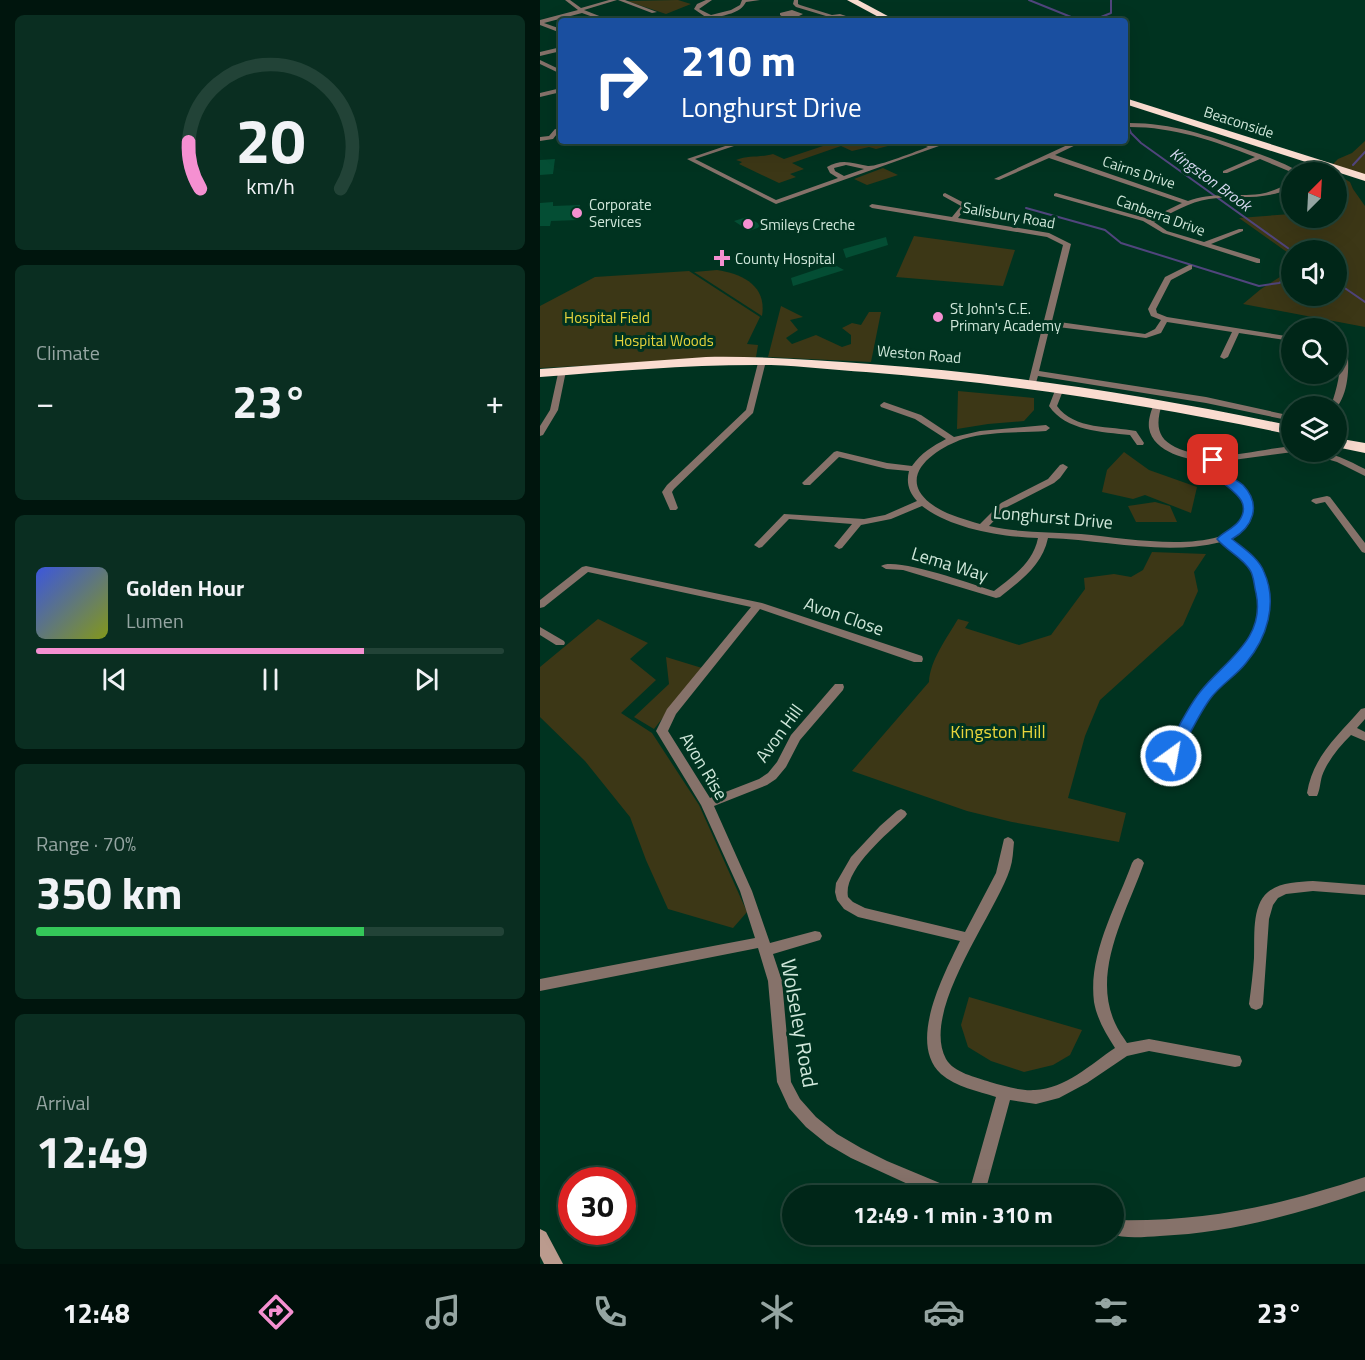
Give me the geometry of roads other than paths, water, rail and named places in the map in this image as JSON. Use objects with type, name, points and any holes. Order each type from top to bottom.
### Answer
[{"type":"highway","points":[[851,0],[887,18]]},
{"type":"highway","name":"Beaconside","points":[[1128,102],[1299,162]]},
{"type":"highway","name":"Beaconside","points":[[1347,173],[1365,180]]},
{"type":"highway","name":"Weston Road","points":[[540,373],[660,364],[762,361],[1034,378],[1060,388],[1158,404],[1281,429]]},
{"type":"highway","points":[[1347,444],[1365,448]]},
{"type":"street","points":[[567,0],[582,10],[602,18]]},
{"type":"street","points":[[540,22],[617,0],[654,12]]},
{"type":"street","points":[[709,18],[696,9],[710,0]]},
{"type":"street","points":[[713,18],[737,9],[744,1],[758,0]]},
{"type":"street","points":[[796,0],[796,5],[832,16]]},
{"type":"street","points":[[641,8],[651,5]]},
{"type":"street","points":[[818,12],[830,9]]},
{"type":"street","points":[[824,18],[832,16],[849,18]]},
{"type":"street","points":[[540,22],[558,30]]},
{"type":"street","points":[[540,54],[558,50]]},
{"type":"street","points":[[540,62],[558,71]]},
{"type":"street","points":[[540,95],[558,91]]},
{"type":"street","points":[[1128,125],[1173,128],[1281,166]]},
{"type":"street","points":[[540,138],[551,138],[558,134]]},
{"type":"street","points":[[737,144],[690,159],[776,202],[942,144]]},
{"type":"street","points":[[927,144],[934,147]]},
{"type":"street","points":[[997,179],[1074,144]]},
{"type":"street","name":"Cairns Drive","points":[[1048,155],[1188,203]]},
{"type":"street","points":[[1225,172],[1259,157]]},
{"type":"street","points":[[843,178],[832,172],[830,167],[849,162],[870,169]]},
{"type":"street","points":[[1149,222],[1188,203],[1206,198],[1266,196],[1281,190]]},
{"type":"street","points":[[945,195],[965,205],[954,219]]},
{"type":"street","name":"Canberra Drive","points":[[1056,195],[1149,222],[1166,232],[1257,261]]},
{"type":"street","name":"Salisbury Road","points":[[872,206],[1048,235],[1067,244],[1034,378]]},
{"type":"street","points":[[1203,245],[1241,230]]},
{"type":"street","points":[[1189,267],[1168,279],[1152,309],[1154,314],[1165,319],[1281,337]]},
{"type":"street","points":[[1048,323],[1146,336],[1158,331],[1165,319]]},
{"type":"street","points":[[1224,357],[1237,330]]},
{"type":"street","points":[[673,508],[668,492],[670,487],[752,408],[762,361]]},
{"type":"street","points":[[540,433],[554,410],[562,371]]},
{"type":"street","name":"Weston Road","points":[[1034,378],[1196,398],[1281,417]]},
{"type":"street","points":[[1060,388],[1053,406],[1059,415],[1080,424],[1133,433],[1140,443]]},
{"type":"street","points":[[1158,404],[1152,427],[1157,438],[1168,447],[1185,455],[1213,460],[1281,451]]},
{"type":"street","points":[[884,405],[918,417],[953,440]]},
{"type":"street","points":[[759,544],[787,516],[856,523],[888,517],[923,502],[912,483],[914,469],[926,456],[953,440],[983,432],[1046,428]]},
{"type":"street","points":[[807,483],[837,454],[887,466],[914,469]]},
{"type":"street","points":[[1159,780],[1205,695],[1241,660],[1254,642],[1259,630],[1264,600],[1258,572],[1246,557],[1223,539],[1245,522],[1248,505],[1243,493],[1218,472],[1213,460]]},
{"type":"street","points":[[1344,462],[1365,473]]},
{"type":"street","points":[[982,528],[1004,505],[1051,481],[1058,476],[1063,467]]},
{"type":"street","points":[[1316,501],[1327,499],[1365,550]]},
{"type":"street","name":"Longhurst Drive","points":[[923,502],[941,514],[982,528],[1012,534],[1170,543],[1206,543],[1223,539]]},
{"type":"street","points":[[839,546],[854,530],[856,523]]},
{"type":"street","name":"Lema Way","points":[[886,566],[904,567],[996,596],[1037,560],[1044,535]]},
{"type":"street","points":[[540,604],[586,569],[759,605]]},
{"type":"street","name":"Avon Close","points":[[759,605],[918,659]]},
{"type":"street","name":"Avon Rise","points":[[759,605],[664,723],[662,731],[707,804],[746,891],[764,946]]},
{"type":"street","points":[[540,630],[560,643]]},
{"type":"street","name":"Avon Hill","points":[[707,804],[772,776],[782,764],[795,738],[839,687]]},
{"type":"street","points":[[1313,793],[1314,780],[1330,748],[1365,712]]},
{"type":"street","points":[[1350,729],[1365,737]]},
{"type":"street","points":[[901,814],[878,836],[847,874],[842,885],[842,899],[851,908],[863,913],[969,938]]},
{"type":"street","points":[[1008,842],[1004,870],[952,968],[936,1019],[933,1046],[941,1064],[950,1073],[964,1080],[1005,1092],[1037,1097],[1056,1093],[1124,1050],[1149,1046],[1235,1061]]},
{"type":"street","points":[[1124,1050],[1105,1022],[1099,985],[1105,951],[1123,909],[1138,863]]},
{"type":"street","points":[[1256,1004],[1263,919],[1267,901],[1272,896],[1299,887],[1318,885],[1365,890]]},
{"type":"street","points":[[540,985],[815,936]]},
{"type":"street","name":"Wolseley Road","points":[[764,946],[775,981],[784,1082],[788,1095],[796,1107],[807,1120],[842,1144],[930,1185]]},
{"type":"street","points":[[979,1185],[1005,1092]]},
{"type":"street","points":[[1124,1229],[1153,1230],[1202,1227],[1248,1219],[1300,1206],[1365,1184]]},
{"type":"street","points":[[540,1238],[554,1264]]},
{"type":"waterway","name":"Kingston Brook","points":[[1029,0],[1074,18]]},
{"type":"waterway","points":[[1098,18],[1111,13],[1111,0]]},
{"type":"waterway","name":"Kingston Brook","points":[[1128,126],[1131,133],[1141,143],[1281,243]]},
{"type":"waterway","points":[[1353,165],[1365,152]]},
{"type":"waterway","points":[[1026,208],[1105,230],[1121,243],[1259,286],[1281,282]]},
{"type":"waterway","name":"Kingston Brook","points":[[1347,290],[1365,302]]},
{"type":"place","name":"Corporate Services","points":[[577,213]]},
{"type":"place","name":"Smileys Creche","points":[[748,224]]},
{"type":"place","name":"County Hospital","points":[[722,258]]},
{"type":"place","name":"St John's C.E. Primary Academy","points":[[938,317]]},
{"type":"park label","name":"Hospital Field","points":[[607,317]]},
{"type":"park label","name":"Hospital Woods","points":[[664,340]]},
{"type":"park label","name":"Kingston Hill","points":[[998,731]]}]
